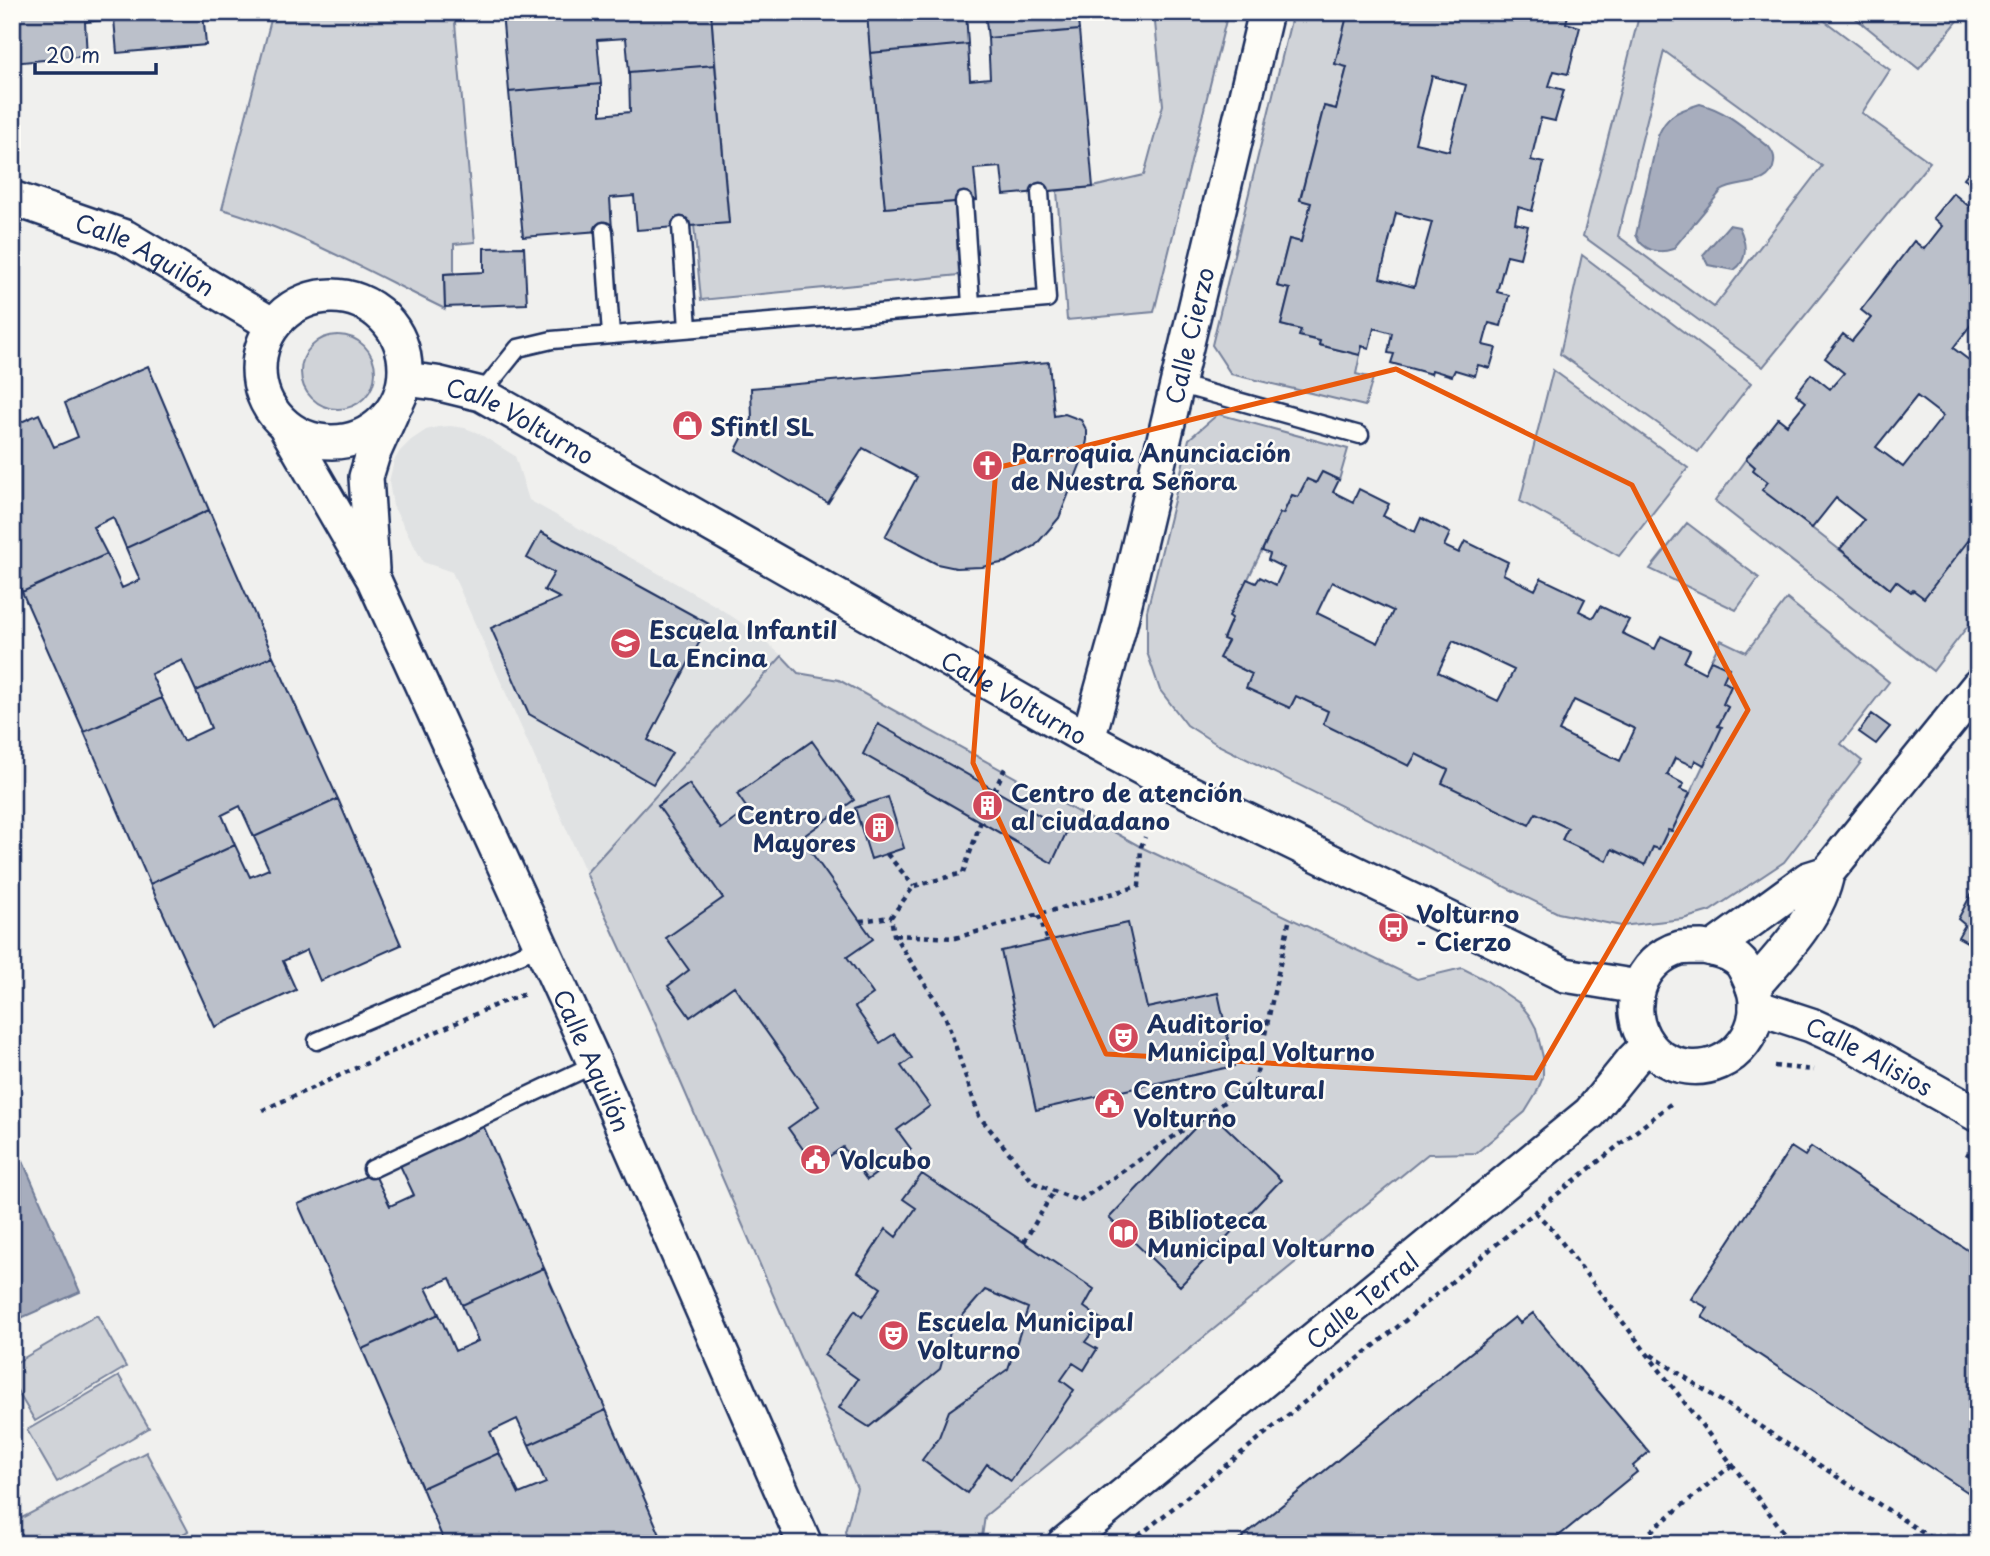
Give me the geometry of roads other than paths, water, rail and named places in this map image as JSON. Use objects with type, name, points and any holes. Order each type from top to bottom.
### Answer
[{"type":"street","name":"Calle Cierzo","points":[[1088,739],[1119,628],[1266,12]]},
{"type":"street","name":"Calle Aquilón","points":[[12,198],[125,237],[273,325]]},
{"type":"street","points":[[337,296],[360,301],[381,314],[396,333],[404,356],[399,394],[377,427],[356,439],[332,443],[309,440],[288,429],[271,412],[261,391],[258,368],[262,345],[273,325],[291,308],[313,298],[337,296]]},
{"type":"street","name":"Calle Volturno","points":[[399,394],[436,383],[481,394],[1088,739],[1166,780],[1565,975],[1638,987]]},
{"type":"street","name":"Calle Aquilón","points":[[373,578],[366,477],[399,394]]},
{"type":"street","name":"Calle Aquilón","points":[[288,429],[373,578],[595,1065],[805,1544]]},
{"type":"street","points":[[1754,997],[1825,888],[1827,873],[1978,685]]},
{"type":"street","points":[[1712,949],[1808,879],[1827,873]]},
{"type":"street","points":[[1681,948],[1712,949],[1722,951],[1740,962],[1754,997],[1754,1026],[1745,1042],[1732,1056],[1715,1065],[1697,1068],[1678,1066],[1662,1058],[1648,1045],[1638,1028],[1635,1007],[1638,987],[1648,970],[1663,956],[1681,948]]},
{"type":"street","name":"Calle Alisios","points":[[1754,997],[1848,1042],[1978,1115]]},
{"type":"street","name":"Calle Terral","points":[[1064,1544],[1590,1113],[1648,1045]]},
{"type":"lane","points":[[481,394],[518,348],[552,340],[1047,299],[1040,192]]},
{"type":"lane","points":[[964,201],[971,304]]},
{"type":"lane","points":[[681,226],[688,328]]},
{"type":"lane","points":[[604,231],[611,335]]},
{"type":"lane","points":[[1177,384],[1360,435]]},
{"type":"lane","points":[[317,1041],[541,946]]},
{"type":"lane","points":[[372,1169],[595,1065]]},
{"type":"water","points":[[1700,104],[1728,116],[1769,147],[1774,158],[1772,171],[1760,180],[1721,191],[1673,249],[1652,250],[1643,245],[1636,235],[1658,136],[1674,114]]},
{"type":"water","points":[[1729,225],[1739,227],[1744,245],[1742,261],[1734,270],[1708,265],[1703,255]]},
{"type":"water","points":[[18,1150],[80,1292],[12,1322],[12,1153]]},
{"type":"place","name":"Sfintl SL","points":[[687,426]]},
{"type":"place","name":"Parroquia Anunciación de Nuestra Señora","points":[[988,466]]},
{"type":"place","name":"Escuela Infantil La Encina","points":[[626,643]]},
{"type":"place","name":"Centro de atención al ciudadano","points":[[988,806]]},
{"type":"place","name":"Centro de Mayores","points":[[879,828]]},
{"type":"place","name":"Volturno - Cierzo","points":[[1393,927]]},
{"type":"place","name":"Auditorio Municipal Volturno","points":[[1124,1037]]},
{"type":"place","name":"Centro Cultural Volturno","points":[[1110,1103]]},
{"type":"place","name":"Volcubo","points":[[816,1159]]},
{"type":"place","name":"Biblioteca Municipal Volturno","points":[[1124,1233]]},
{"type":"place","name":"Escuela Municipal Volturno","points":[[894,1335]]}]
